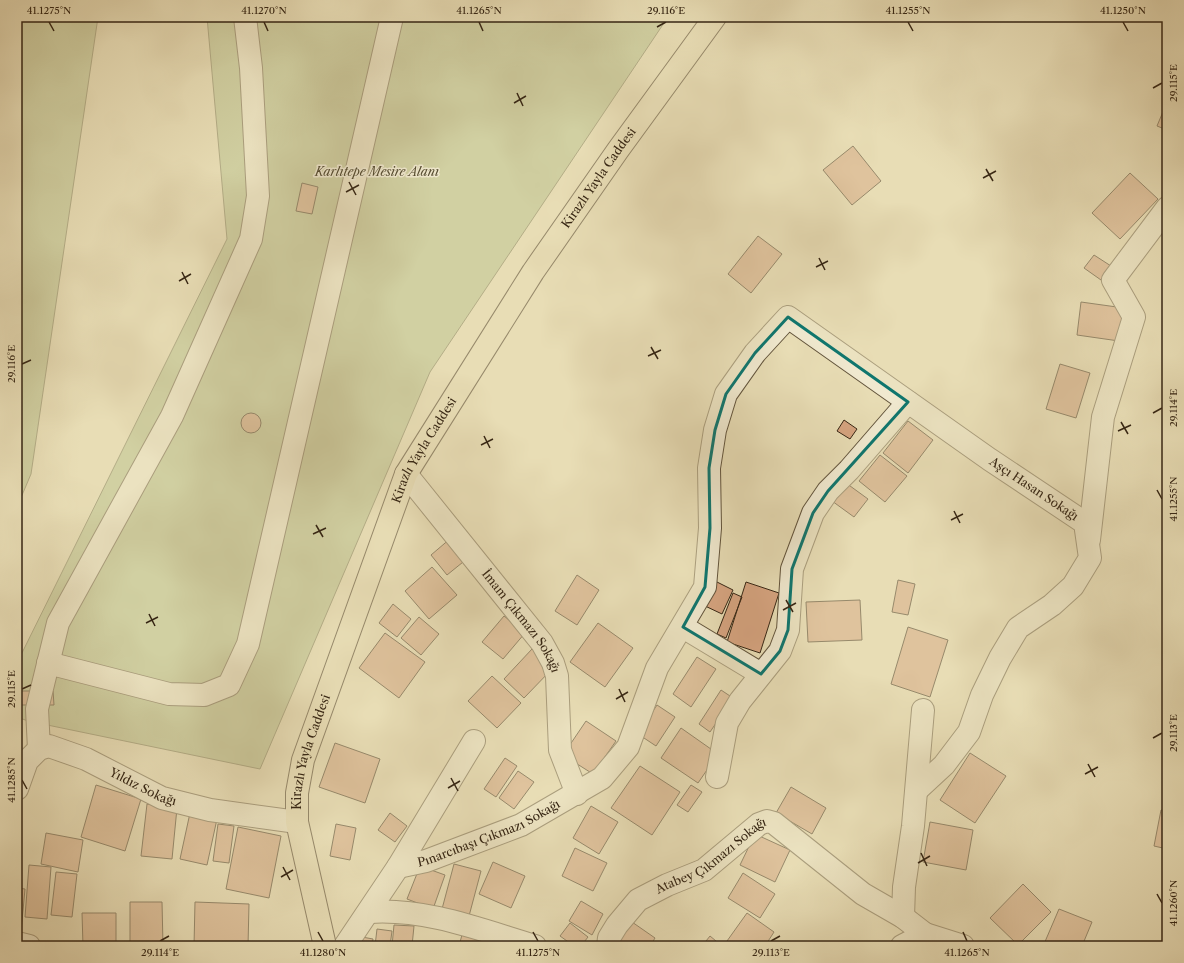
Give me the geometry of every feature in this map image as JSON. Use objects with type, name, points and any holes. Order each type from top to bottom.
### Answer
[{"type":"main road","name":"Kirazlı Yayla Caddesi","points":[[325,946],[297,822],[297,793],[303,760],[406,474],[533,272],[618,150],[715,17]]},
{"type":"street","points":[[17,789],[27,761],[39,748],[37,709],[58,623],[172,416],[251,239],[258,196],[252,68],[245,17]]},
{"type":"street","points":[[48,663],[169,694],[204,695],[228,685],[248,644],[392,17]]},
{"type":"street","points":[[1089,543],[1103,417],[1134,317],[1113,280],[1167,208]]},
{"type":"street","name":"Aşçı Hasan Sokağı","points":[[788,317],[908,402],[1085,523],[1090,558],[1073,586],[1052,605],[1018,628],[1000,658],[985,689],[969,732],[944,765],[917,790]]},
{"type":"street","name":"Pınarcıbaşı Çıkmazı Sokağı","points":[[398,866],[426,861],[521,825],[577,794],[602,778],[628,747],[658,668],[706,587],[710,528],[709,468],[715,430],[726,394],[755,353],[788,317]]},
{"type":"street","points":[[717,777],[727,723],[740,701],[780,651],[788,630],[792,568],[813,513],[828,491],[850,470],[908,402]]},
{"type":"street","name":"İmam Çıkmazı Sokağı","points":[[406,474],[542,643],[558,676],[560,750],[577,794]]},
{"type":"street","points":[[683,627],[761,674]]},
{"type":"street","points":[[903,917],[904,887],[917,790],[922,710]]},
{"type":"street","name":"Pınarcıbaşı Çıkmazı Sokağı","points":[[345,946],[369,912],[398,866],[474,741]]},
{"type":"street","name":"Yıldız Sokağı","points":[[39,748],[49,746],[86,759],[162,798],[210,810],[297,822]]},
{"type":"street","name":"Atabey Çıkmazı Sokağı","points":[[608,946],[609,938],[617,925],[638,900],[667,885],[704,870],[759,824],[767,821],[774,822],[863,894],[903,917],[925,934]]},
{"type":"street","points":[[369,912],[414,913],[450,921],[535,946]]},
{"type":"street","points":[[902,946],[925,934],[963,946]]},
{"type":"street","points":[[17,943],[29,946]]},
{"type":"highlighted area","points":[[788,317],[908,402],[828,491],[813,513],[792,569],[788,630],[780,651],[761,674],[683,627],[705,587],[710,528],[709,468],[715,430],[726,394],[755,353]]},
{"type":"green space","points":[[17,17],[98,17],[31,474],[17,507]]},
{"type":"green space","name":"Karlıtepe Mesire Alanı","points":[[207,17],[668,17],[430,372],[260,769],[28,721],[17,717],[17,663],[227,239]]},
{"type":"building","points":[[1167,102],[1167,130],[1157,126]]},
{"type":"building","points":[[853,146],[881,181],[852,205],[823,170]]},
{"type":"building","points":[[1130,173],[1158,199],[1120,239],[1092,213]]},
{"type":"building","points":[[302,183],[318,187],[312,214],[296,211]]},
{"type":"building","points":[[758,236],[782,254],[751,293],[728,274]]},
{"type":"building","points":[[1094,255],[1111,266],[1101,280],[1084,268]]},
{"type":"building","points":[[1081,302],[1124,308],[1119,341],[1077,335]]},
{"type":"building","points":[[1060,364],[1090,373],[1076,418],[1046,409]]},
{"type":"building","points":[[251,413],[258,416],[261,423],[258,430],[251,433],[244,430],[241,423],[244,416]]},
{"type":"building","points":[[844,420],[857,429],[850,439],[837,431]]},
{"type":"building","points":[[908,421],[933,440],[908,473],[883,453]]},
{"type":"building","points":[[880,455],[907,476],[885,502],[859,481]]},
{"type":"building","points":[[846,483],[868,499],[854,517],[832,501]]},
{"type":"building","points":[[451,538],[468,558],[447,575],[431,555]]},
{"type":"building","points":[[432,567],[457,595],[429,619],[405,591]]},
{"type":"building","points":[[577,575],[599,590],[577,625],[555,611]]},
{"type":"building","points":[[898,580],[915,584],[908,615],[892,612]]},
{"type":"building","points":[[715,581],[733,590],[722,614],[703,605]]},
{"type":"building","points":[[746,582],[779,593],[760,653],[727,642]]},
{"type":"building","points":[[733,593],[742,597],[726,638],[717,634]]},
{"type":"building","points":[[860,600],[862,640],[808,642],[806,602]]},
{"type":"building","points":[[393,604],[411,619],[397,637],[379,623]]},
{"type":"building","points":[[504,616],[525,633],[503,659],[482,642]]},
{"type":"building","points":[[419,617],[439,634],[421,655],[401,638]]},
{"type":"building","points":[[598,623],[633,648],[605,687],[570,662]]},
{"type":"building","points":[[908,627],[948,640],[930,697],[891,684]]},
{"type":"building","points":[[385,633],[425,662],[399,698],[359,668]]},
{"type":"building","points":[[532,649],[552,669],[524,698],[504,679]]},
{"type":"building","points":[[697,657],[716,669],[691,707],[673,694]]},
{"type":"building","points":[[492,676],[521,703],[497,728],[468,701]]},
{"type":"building","points":[[721,690],[733,698],[710,732],[699,724]]},
{"type":"building","points":[[17,691],[53,691],[54,705],[17,705]]},
{"type":"building","points":[[657,705],[675,717],[656,746],[638,734]]},
{"type":"building","points":[[586,721],[616,741],[593,774],[563,755]]},
{"type":"building","points":[[681,728],[718,754],[698,783],[661,758]]},
{"type":"building","points":[[335,743],[380,759],[365,803],[319,787]]},
{"type":"building","points":[[970,753],[1006,776],[975,823],[940,800]]},
{"type":"building","points":[[505,758],[517,766],[496,797],[484,789]]},
{"type":"building","points":[[640,766],[680,792],[652,835],[611,808]]},
{"type":"building","points":[[518,771],[534,782],[514,809],[499,798]]},
{"type":"building","points":[[96,785],[141,799],[125,851],[81,837]]},
{"type":"building","points":[[691,785],[702,792],[688,812],[677,805]]},
{"type":"building","points":[[791,787],[826,808],[812,834],[776,813]]},
{"type":"building","points":[[147,804],[177,808],[172,859],[141,856]]},
{"type":"building","points":[[591,806],[618,822],[599,854],[573,838]]},
{"type":"building","points":[[1161,810],[1167,811],[1167,849],[1154,846]]},
{"type":"building","points":[[190,813],[217,819],[207,865],[180,859]]},
{"type":"building","points":[[390,813],[407,826],[395,842],[378,830]]},
{"type":"building","points":[[930,822],[973,830],[966,870],[923,862]]},
{"type":"building","points":[[218,824],[234,826],[229,863],[213,861]]},
{"type":"building","points":[[336,824],[356,828],[350,860],[330,856]]},
{"type":"building","points":[[238,827],[281,836],[269,898],[226,889]]},
{"type":"building","points":[[46,833],[83,840],[78,872],[41,864]]},
{"type":"building","points":[[755,834],[790,850],[775,882],[740,865]]},
{"type":"building","points":[[575,848],[607,863],[593,891],[562,876]]},
{"type":"building","points":[[493,862],[525,876],[511,908],[479,894]]},
{"type":"building","points":[[454,864],[481,871],[469,916],[442,909]]},
{"type":"building","points":[[29,865],[51,867],[47,919],[25,917]]},
{"type":"building","points":[[420,866],[445,875],[433,909],[407,899]]},
{"type":"building","points":[[56,872],[77,874],[72,917],[51,915]]},
{"type":"building","points":[[743,873],[775,894],[760,918],[728,898]]},
{"type":"building","points":[[1023,884],[1051,912],[1018,945],[990,918]]},
{"type":"building","points":[[17,888],[25,889],[21,932],[17,931]]},
{"type":"building","points":[[581,901],[603,914],[592,935],[569,921]]},
{"type":"building","points":[[130,902],[162,902],[163,946],[130,946]]},
{"type":"building","points":[[195,902],[249,904],[248,946],[194,946]]},
{"type":"building","points":[[1059,909],[1092,922],[1082,946],[1048,946],[1044,944]]},
{"type":"building","points":[[82,913],[116,913],[116,946],[83,946]]},
{"type":"building","points":[[747,913],[774,932],[765,946],[734,946],[727,941]]},
{"type":"building","points":[[632,922],[655,938],[650,946],[624,946],[618,942]]},
{"type":"building","points":[[570,923],[588,937],[581,946],[574,946],[560,936]]},
{"type":"building","points":[[394,925],[414,926],[412,946],[392,946]]},
{"type":"building","points":[[377,929],[392,931],[390,946],[375,946]]},
{"type":"building","points":[[463,931],[496,941],[494,946],[459,946]]},
{"type":"building","points":[[710,936],[722,946],[702,946]]},
{"type":"building","points":[[362,937],[373,939],[372,946],[361,946]]}]
